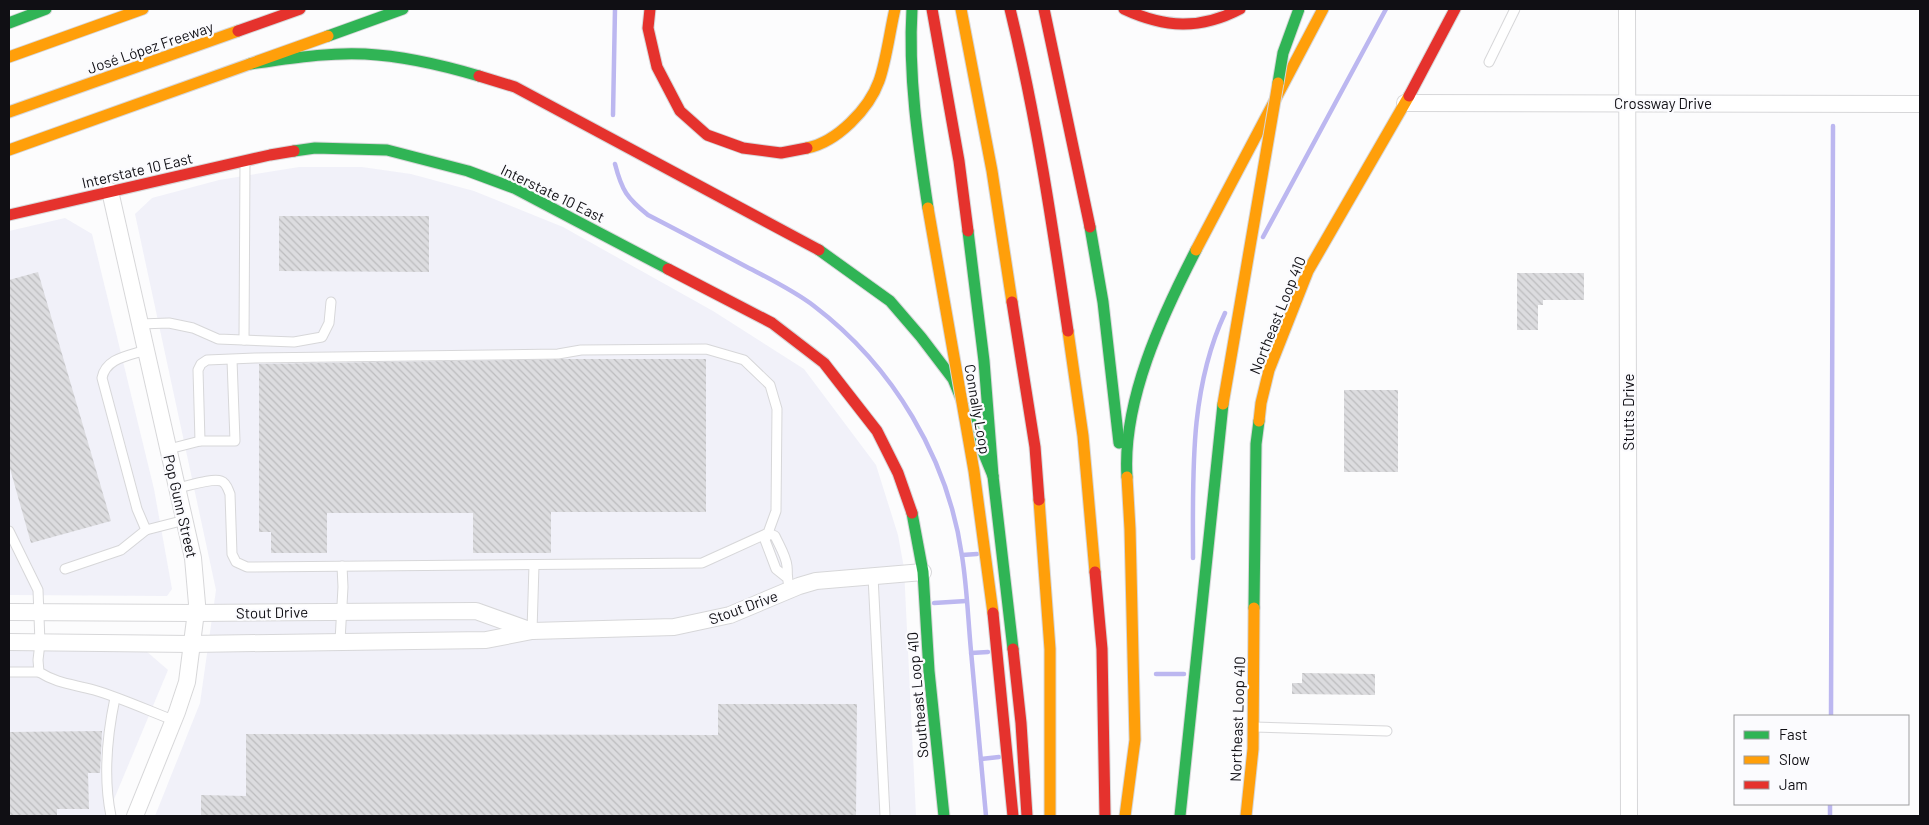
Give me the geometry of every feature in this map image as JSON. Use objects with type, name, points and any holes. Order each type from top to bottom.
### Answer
[{"type":"main road","points":[[9,22],[46,9]]},
{"type":"main road","points":[[9,58],[143,9]]},
{"type":"main road","name":"José López Freeway","points":[[9,112],[300,9]]},
{"type":"main road","points":[[9,150],[403,9]]},
{"type":"main road","points":[[650,9],[648,28],[657,67],[680,111],[707,135],[743,148],[781,154],[817,146],[839,133],[858,114],[879,82],[895,9]]},
{"type":"main road","name":"Connally Loop","points":[[912,9],[911,55],[915,120],[940,281],[967,424],[995,615],[1013,816]]},
{"type":"main road","points":[[932,9],[959,161],[984,360],[993,476],[1021,723],[1027,816]]},
{"type":"main road","points":[[961,9],[992,171],[1035,447],[1050,649],[1050,816]]},
{"type":"main road","points":[[1010,9],[1025,71],[1053,231],[1083,436],[1102,648],[1105,816]]},
{"type":"main road","points":[[1044,9],[1086,202],[1103,302],[1130,529]]},
{"type":"main road","points":[[1124,9],[1141,17],[1166,24],[1191,24],[1216,20],[1240,9]]},
{"type":"main road","points":[[1180,816],[1222,411],[1283,54],[1299,9]]},
{"type":"main road","points":[[1124,816],[1135,740],[1130,529],[1125,453],[1135,402],[1148,354],[1170,300],[1323,9]]},
{"type":"main road","name":"Northeast Loop 410","points":[[1246,816],[1254,750],[1256,444],[1261,403],[1269,370],[1308,271],[1405,103],[1454,9]]},
{"type":"main road","points":[[250,64],[314,56],[365,54],[446,66],[487,78],[515,88],[827,254],[890,301],[953,379],[993,476]]},
{"type":"main road","name":"Interstate 10 East","points":[[9,214],[245,161],[315,148],[379,150],[430,160],[468,171],[514,188],[772,323],[824,363],[877,431],[898,473],[912,514],[923,572]]},
{"type":"main road","name":"Southeast Loop 410","points":[[923,572],[929,671],[944,816]]},
{"type":"street","name":"Stutts Drive","points":[[1627,9],[1628,816]]},
{"type":"street","name":"Crossway Drive","points":[[1405,103],[1920,104]]},
{"type":"street","name":"Pop Gunn Street","points":[[110,191],[185,520],[196,581],[195,613],[187,682],[174,720],[135,816]]},
{"type":"street","name":"Stout Drive","points":[[9,642],[191,644],[486,640],[532,631],[674,627],[730,614],[788,583],[923,572]]},
{"type":"street","name":"Stout Drive","points":[[9,612],[476,611],[532,631]]},
{"type":"lane","points":[[1489,62],[1515,9]]},
{"type":"lane","points":[[244,340],[245,161]]},
{"type":"lane","points":[[140,324],[169,323],[193,328],[218,339],[294,342],[322,338],[329,323],[331,302]]},
{"type":"lane","points":[[200,441],[198,370],[206,360],[558,354],[581,350],[706,349],[744,360],[770,385],[777,409],[776,511],[769,536],[787,565],[788,583]]},
{"type":"lane","points":[[146,350],[108,364],[102,378],[137,509],[146,530]]},
{"type":"lane","points":[[168,449],[200,441],[235,441],[232,360]]},
{"type":"lane","points":[[177,488],[207,481],[221,481],[227,486],[230,494],[232,554],[236,562],[247,567],[702,564],[769,536]]},
{"type":"lane","points":[[65,569],[120,550],[146,530],[185,520]]},
{"type":"lane","points":[[9,530],[38,590],[39,672]]},
{"type":"lane","points":[[532,631],[534,565]]},
{"type":"lane","points":[[340,641],[342,566]]},
{"type":"lane","points":[[873,576],[884,816]]},
{"type":"lane","points":[[9,672],[39,672],[51,680],[93,690],[174,720]]},
{"type":"lane","points":[[112,816],[107,797],[108,733],[115,698]]},
{"type":"lane","points":[[1254,727],[1387,731]]},
{"type":"shaded area","points":[[299,167],[362,167],[411,174],[474,191],[563,227],[713,311],[804,369],[876,465],[898,535],[904,568],[916,816],[155,816],[200,703],[216,590],[135,214],[152,198],[219,180]]},
{"type":"shaded area","points":[[65,218],[92,234],[154,489],[172,589],[167,596],[9,595],[9,231]]},
{"type":"shaded area","points":[[9,651],[146,651],[168,670],[107,816],[9,816]]},
{"type":"building","points":[[279,216],[429,216],[429,272],[279,271]]},
{"type":"building","points":[[38,272],[111,521],[31,543],[9,465],[9,280]]},
{"type":"building","points":[[1517,273],[1584,273],[1584,300],[1543,300],[1543,305],[1538,305],[1538,330],[1517,330]]},
{"type":"building","points":[[564,359],[706,359],[706,512],[551,512],[551,553],[473,553],[473,513],[327,513],[327,553],[271,553],[271,532],[259,532],[259,364]]},
{"type":"building","points":[[1344,390],[1398,390],[1398,472],[1344,472]]},
{"type":"building","points":[[1302,673],[1375,674],[1375,695],[1292,694],[1292,683],[1302,683]]},
{"type":"building","points":[[718,704],[857,704],[856,816],[201,816],[201,795],[246,796],[246,734],[718,735]]},
{"type":"building","points":[[102,731],[100,773],[88,773],[89,809],[57,809],[57,816],[9,816],[9,732]]},
{"type":"waterway","points":[[613,115],[615,9]]},
{"type":"waterway","points":[[1263,237],[1386,9]]},
{"type":"waterway","points":[[1831,715],[1833,126]]},
{"type":"waterway","points":[[615,164],[626,193],[648,215],[789,289],[814,306],[842,330],[868,357],[892,386],[912,417],[930,450],[944,484],[955,520],[962,556],[986,816]]},
{"type":"waterway","points":[[1193,558],[1194,464],[1199,402],[1213,342],[1225,313]]},
{"type":"waterway","points":[[962,555],[977,554]]},
{"type":"waterway","points":[[934,603],[966,601]]},
{"type":"waterway","points":[[971,653],[988,652]]},
{"type":"waterway","points":[[1156,674],[1184,674]]},
{"type":"waterway","points":[[981,759],[999,757]]},
{"type":"waterway","points":[[1830,805],[1830,816]]},
{"type":"traffic: fast","points":[[9,23],[46,9]]},
{"type":"traffic: fast","points":[[328,36],[403,9]]},
{"type":"traffic: fast","points":[[912,9],[911,59],[917,134],[928,208]]},
{"type":"traffic: fast","points":[[1278,83],[1283,53],[1299,9]]},
{"type":"traffic: fast","points":[[250,64],[322,55],[365,54],[423,62],[479,76]]},
{"type":"traffic: fast","points":[[294,151],[315,148],[387,150],[468,171],[514,188],[668,269]]},
{"type":"traffic: fast","points":[[1090,227],[1103,302],[1119,443]]},
{"type":"traffic: fast","points":[[968,231],[984,361],[993,476],[1013,649]]},
{"type":"traffic: fast","points":[[819,250],[890,301],[921,337],[953,379],[993,476]]},
{"type":"traffic: fast","points":[[1127,477],[1127,448],[1138,389],[1158,331],[1196,250]]},
{"type":"traffic: fast","points":[[1180,816],[1223,404]]},
{"type":"traffic: fast","points":[[1254,608],[1256,444],[1259,421]]},
{"type":"traffic: fast","points":[[912,513],[923,572],[929,671],[944,816]]},
{"type":"traffic: slow","points":[[9,57],[143,9]]},
{"type":"traffic: slow","points":[[807,148],[818,145],[840,132],[860,113],[868,102],[879,81],[895,9]]},
{"type":"traffic: slow","points":[[961,9],[992,171],[1012,302]]},
{"type":"traffic: slow","points":[[1196,250],[1323,9]]},
{"type":"traffic: slow","points":[[9,112],[238,31]]},
{"type":"traffic: slow","points":[[9,150],[328,36]]},
{"type":"traffic: slow","points":[[1223,404],[1278,83]]},
{"type":"traffic: slow","points":[[1259,421],[1261,403],[1269,370],[1308,271],[1409,96]]},
{"type":"traffic: slow","points":[[928,208],[974,471],[993,613]]},
{"type":"traffic: slow","points":[[1068,331],[1083,436],[1095,572]]},
{"type":"traffic: slow","points":[[1125,816],[1135,740],[1127,477]]},
{"type":"traffic: slow","points":[[1039,500],[1050,649],[1050,816]]},
{"type":"traffic: slow","points":[[1246,816],[1253,749],[1254,608]]},
{"type":"traffic: jam","points":[[238,31],[300,9]]},
{"type":"traffic: jam","points":[[650,9],[648,28],[657,67],[680,111],[707,135],[743,148],[781,153],[807,148]]},
{"type":"traffic: jam","points":[[932,9],[959,161],[968,231]]},
{"type":"traffic: jam","points":[[1010,9],[1036,129],[1068,331]]},
{"type":"traffic: jam","points":[[1044,9],[1090,227]]},
{"type":"traffic: jam","points":[[1124,9],[1154,20],[1182,24],[1211,21],[1240,9]]},
{"type":"traffic: jam","points":[[1409,96],[1455,9]]},
{"type":"traffic: jam","points":[[479,76],[515,87],[819,250]]},
{"type":"traffic: jam","points":[[9,215],[294,151]]},
{"type":"traffic: jam","points":[[668,269],[772,323],[824,363],[877,431],[898,473],[912,513]]},
{"type":"traffic: jam","points":[[1012,302],[1035,447],[1039,500]]},
{"type":"traffic: jam","points":[[1095,572],[1102,649],[1105,816]]},
{"type":"traffic: jam","points":[[993,613],[1013,816]]},
{"type":"traffic: jam","points":[[1013,649],[1021,723],[1027,816]]}]
